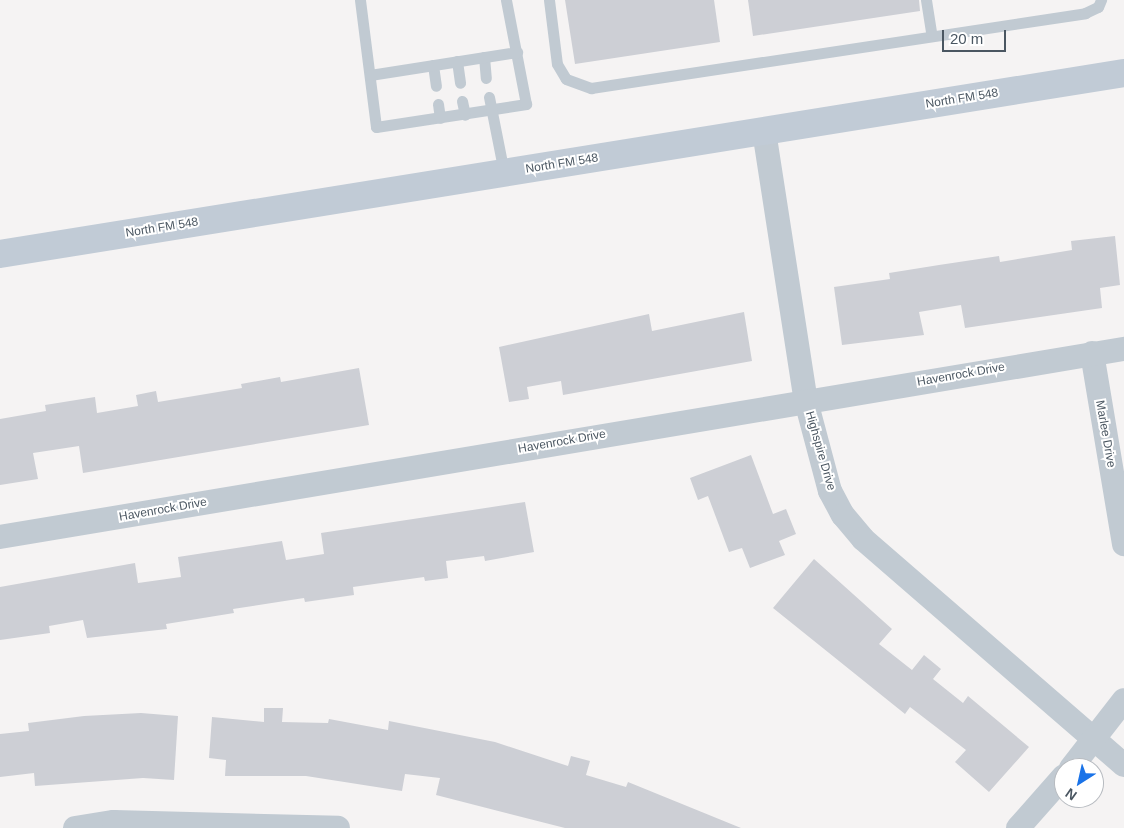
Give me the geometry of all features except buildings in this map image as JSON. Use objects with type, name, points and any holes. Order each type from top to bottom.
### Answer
[{"type":"main road","name":"North FM 548","points":[[0,254],[1124,73]]},
{"type":"street","name":"Highspire Drive","points":[[764,131],[806,401],[830,490],[842,515],[862,539],[1124,765]]},
{"type":"street","name":"Havenrock Drive","points":[[0,537],[1124,349]]},
{"type":"street","name":"Marlee Drive","points":[[1092,353],[1124,544]]},
{"type":"street","points":[[1080,758],[1124,700]]},
{"type":"street","points":[[1018,828],[1054,787]]},
{"type":"street","points":[[75,828],[114,822],[338,828]]},
{"type":"lane","points":[[360,0],[376,127],[491,112],[526,104],[506,0]]},
{"type":"lane","points":[[549,0],[557,64],[566,79],[591,88],[1085,13],[1098,7],[1102,0]]},
{"type":"lane","points":[[926,0],[932,36]]},
{"type":"lane","points":[[370,75],[517,52]]},
{"type":"lane","points":[[484,57],[486,78]]},
{"type":"lane","points":[[457,61],[460,83]]},
{"type":"lane","points":[[433,65],[436,86]]},
{"type":"lane","points":[[489,97],[504,173]]},
{"type":"lane","points":[[462,101],[465,115]]},
{"type":"lane","points":[[438,104],[440,118]]}]
